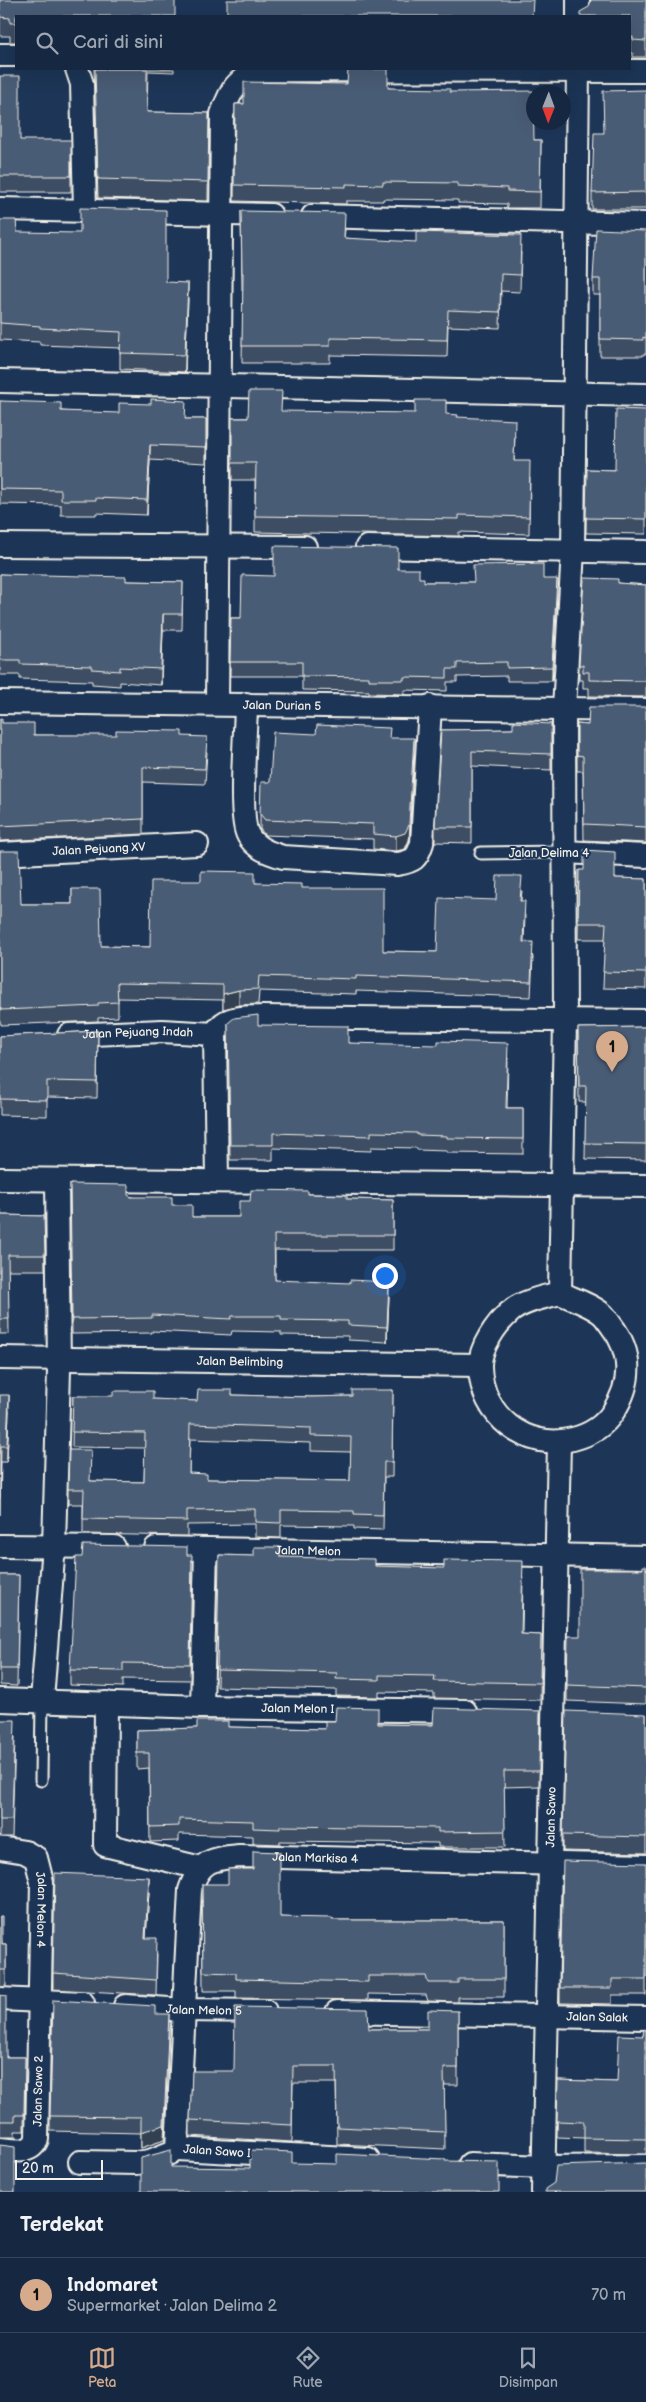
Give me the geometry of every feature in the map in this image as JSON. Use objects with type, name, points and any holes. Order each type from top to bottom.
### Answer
[{"type":"street","points":[[578,0],[578,15]]},
{"type":"street","points":[[0,55],[15,55]]},
{"type":"street","points":[[77,70],[82,84],[85,211]]},
{"type":"street","points":[[217,704],[218,386],[222,114],[235,86],[246,76],[262,70],[646,71]]},
{"type":"street","points":[[560,1293],[565,1021],[564,708],[573,550],[578,70]]},
{"type":"street","points":[[0,209],[646,224]]},
{"type":"street","points":[[0,381],[646,395]]},
{"type":"street","points":[[0,545],[218,545],[646,552]]},
{"type":"street","name":"Jalan Durian 5","points":[[0,702],[646,710]]},
{"type":"street","points":[[246,704],[243,813],[246,833],[254,844],[269,853],[283,857],[397,864],[409,862],[418,856],[422,843],[430,706]]},
{"type":"street","name":"Jalan Pejuang XV","points":[[0,854],[197,844]]},
{"type":"street","name":"Jalan Delima 4","points":[[564,852],[646,856]]},
{"type":"street","points":[[217,1181],[215,1034],[219,1026],[226,1020],[262,1017],[646,1022]]},
{"type":"street","name":"Jalan Pejuang Indah","points":[[48,1036],[162,1031],[215,1034]]},
{"type":"street","points":[[0,1179],[646,1186]]},
{"type":"street","points":[[42,1700],[54,1546],[59,1358],[57,1180]]},
{"type":"street","points":[[560,1293],[602,1313],[621,1338],[637,1370],[608,1420],[586,1436],[559,1443],[534,1440],[511,1429],[494,1411],[483,1389],[479,1365],[490,1334],[512,1310],[541,1298],[560,1293]]},
{"type":"street","name":"Jalan Belimbing","points":[[0,1358],[479,1365]]},
{"type":"street","name":"Jalan Sawo","points":[[543,2192],[550,1863],[562,1715],[556,1554],[559,1443]]},
{"type":"street","name":"Jalan Melon","points":[[0,1546],[646,1557]]},
{"type":"street","points":[[202,1707],[206,1549]]},
{"type":"street","name":"Jalan Melon I","points":[[0,1700],[202,1707],[490,1712]]},
{"type":"street","points":[[106,1703],[105,1845],[201,1868]]},
{"type":"street","points":[[528,1713],[562,1715]]},
{"type":"street","name":"Jalan Melon 4","points":[[0,1848],[25,1852],[36,1858],[40,1869],[42,1882],[40,2000]]},
{"type":"street","name":"Jalan Markisa 4","points":[[201,1868],[206,1862],[239,1856],[646,1866]]},
{"type":"street","points":[[184,2010],[190,1890],[196,1873],[201,1868]]},
{"type":"street","name":"Jalan Melon 5","points":[[0,1999],[184,2010],[282,2011]]},
{"type":"street","name":"Jalan Sawo 2","points":[[0,2149],[28,2150],[32,2148],[38,2139],[40,2000]]},
{"type":"street","name":"Jalan Sawo I","points":[[184,2010],[177,2149],[387,2160]]},
{"type":"street","points":[[311,2012],[547,2015]]},
{"type":"street","name":"Jalan Salak","points":[[547,2015],[646,2018]]},
{"type":"street","points":[[80,2162],[136,2163],[150,2161],[177,2149]]},
{"type":"street","points":[[446,2162],[544,2167],[646,2166]]},
{"type":"lane","name":"Jalan Delima 4","points":[[481,853],[564,852]]},
{"type":"lane","points":[[41,1780],[42,1700]]},
{"type":"building","points":[[0,0],[175,0],[175,15],[15,15],[15,23],[10,23],[10,18],[0,17]]},
{"type":"building","points":[[227,0],[533,0],[532,15],[227,15]]},
{"type":"building","points":[[591,0],[646,0],[646,41],[633,40],[633,37],[631,37],[631,15],[580,15],[580,12],[589,7]]},
{"type":"building","points":[[95,70],[147,70],[147,112],[209,113],[208,182],[98,179]]},
{"type":"building","points":[[348,70],[388,70],[388,88],[450,89],[450,92],[526,91],[526,130],[534,130],[534,140],[541,140],[540,192],[507,191],[507,188],[458,186],[458,183],[383,182],[383,185],[346,184],[346,187],[234,185],[235,104],[244,104],[244,82],[347,84]]},
{"type":"building","points":[[0,76],[20,76],[20,140],[71,140],[71,176],[0,176]]},
{"type":"building","points":[[646,90],[646,192],[592,193],[594,133],[604,133],[603,91]]},
{"type":"building","points":[[80,208],[166,210],[166,282],[188,283],[185,355],[120,353],[121,332],[40,328],[40,326],[0,323],[0,220],[16,220],[17,232],[80,233]]},
{"type":"building","points":[[241,211],[345,213],[344,238],[416,242],[416,232],[521,235],[520,275],[501,274],[500,312],[448,310],[447,340],[330,338],[330,346],[242,346],[243,273]]},
{"type":"building","points":[[596,229],[646,231],[646,338],[643,337],[643,340],[600,339],[600,279],[593,279]]},
{"type":"building","points":[[249,391],[282,391],[281,411],[415,413],[415,400],[446,400],[446,414],[458,415],[457,417],[515,420],[514,461],[530,461],[529,517],[459,515],[459,519],[255,516],[256,463],[232,463],[232,418],[248,418]]},
{"type":"building","points":[[151,399],[186,401],[185,419],[206,419],[206,447],[150,445],[147,500],[96,498],[96,500],[61,500],[61,490],[0,489],[0,401],[61,403],[61,411],[119,413],[119,403],[151,404]]},
{"type":"building","points":[[616,409],[646,410],[646,519],[586,518],[587,469],[615,470]]},
{"type":"building","points":[[274,546],[398,548],[398,569],[419,569],[419,578],[424,578],[424,582],[474,582],[473,565],[543,564],[543,579],[557,579],[552,667],[507,668],[507,662],[457,663],[457,669],[447,669],[447,678],[404,677],[404,680],[369,680],[369,677],[302,676],[302,662],[230,662],[231,618],[241,618],[242,575],[274,576]]},
{"type":"building","points":[[0,574],[126,577],[126,581],[183,582],[182,614],[163,614],[161,669],[120,667],[120,671],[92,669],[92,666],[20,664],[20,660],[0,660]]},
{"type":"building","points":[[584,578],[618,579],[618,583],[646,585],[646,681],[589,680],[589,672],[583,672],[583,665],[579,665]]},
{"type":"building","points":[[589,707],[646,707],[646,827],[584,824],[583,756],[577,755],[577,724],[588,725]]},
{"type":"building","points":[[0,719],[2,719],[2,723],[34,723],[34,735],[116,735],[116,730],[182,731],[182,736],[207,737],[205,769],[143,767],[143,819],[0,826]]},
{"type":"building","points":[[513,722],[551,724],[551,754],[472,751],[472,827],[435,827],[441,730],[513,729]]},
{"type":"building","points":[[317,725],[390,728],[389,738],[414,738],[409,825],[405,833],[396,836],[373,834],[373,824],[265,820],[260,814],[261,782],[270,782],[273,732],[316,734]]},
{"type":"building","points":[[584,850],[615,852],[615,878],[646,879],[646,973],[603,972],[606,923],[578,923],[579,870],[584,870]]},
{"type":"building","points":[[0,851],[19,851],[21,904],[72,904],[72,889],[100,889],[101,946],[150,947],[151,881],[201,881],[201,871],[255,872],[255,883],[302,884],[302,888],[383,888],[383,951],[437,952],[439,898],[496,900],[497,876],[522,876],[520,901],[525,901],[523,942],[533,942],[531,982],[356,976],[356,979],[259,976],[258,989],[239,990],[223,994],[223,985],[117,983],[118,1002],[98,1003],[98,1006],[1,1010]]},
{"type":"building","points":[[258,1015],[258,1025],[348,1026],[348,1043],[438,1045],[438,1041],[508,1043],[506,1108],[523,1108],[523,1139],[447,1138],[447,1136],[417,1135],[417,1133],[371,1132],[371,1136],[273,1133],[273,1145],[230,1145],[228,1023],[234,1018]]},
{"type":"building","points":[[646,1027],[646,1144],[585,1143],[586,1086],[579,1086],[578,1028]]},
{"type":"building","points":[[98,1031],[97,1082],[47,1081],[47,1100],[0,1099],[0,1036]]},
{"type":"building","points":[[70,1184],[128,1185],[128,1195],[131,1197],[172,1197],[172,1205],[192,1205],[192,1217],[239,1217],[239,1201],[250,1201],[251,1190],[308,1191],[308,1194],[347,1195],[347,1199],[393,1200],[393,1235],[274,1235],[275,1280],[350,1283],[350,1280],[389,1282],[387,1327],[348,1325],[348,1321],[281,1320],[281,1316],[232,1316],[231,1319],[152,1315],[152,1318],[72,1319]]},
{"type":"building","points":[[0,1209],[1,1215],[44,1216],[45,1255],[8,1255],[9,1319],[0,1319]]},
{"type":"building","points":[[198,1390],[232,1390],[232,1395],[311,1397],[352,1396],[352,1390],[393,1390],[392,1462],[384,1462],[383,1515],[354,1514],[354,1511],[281,1510],[281,1523],[255,1522],[255,1509],[187,1510],[187,1521],[83,1519],[84,1489],[68,1489],[69,1450],[91,1450],[90,1481],[144,1482],[145,1433],[72,1432],[73,1396],[113,1396],[113,1391],[153,1391],[153,1399],[197,1401]],"holes":[[[190,1424],[311,1428],[311,1436],[351,1437],[350,1481],[207,1479],[207,1474],[189,1473]]]},
{"type":"building","points":[[0,1395],[9,1395],[7,1446],[1,1446],[0,1498]]},
{"type":"building","points":[[83,1545],[187,1547],[187,1555],[192,1555],[190,1664],[123,1663],[123,1671],[70,1670],[76,1557],[82,1557]]},
{"type":"building","points":[[254,1547],[280,1547],[280,1557],[375,1559],[375,1566],[444,1568],[444,1560],[523,1561],[521,1634],[541,1635],[540,1683],[434,1681],[435,1676],[379,1675],[379,1680],[336,1679],[337,1673],[217,1670],[219,1555],[254,1556]]},
{"type":"building","points":[[643,1566],[646,1566],[646,1688],[567,1685],[568,1636],[580,1636],[580,1569],[643,1569]]},
{"type":"building","points":[[0,1575],[19,1575],[17,1669],[0,1669]]},
{"type":"building","points":[[336,1707],[378,1708],[378,1724],[433,1725],[434,1708],[540,1711],[539,1771],[504,1771],[505,1831],[438,1832],[438,1828],[280,1826],[280,1829],[253,1828],[253,1821],[179,1819],[179,1826],[150,1827],[149,1753],[137,1753],[137,1730],[197,1728],[197,1721],[228,1721],[228,1727],[325,1729],[325,1721],[335,1721]]},
{"type":"building","points":[[566,1711],[646,1714],[646,1837],[563,1835]]},
{"type":"building","points":[[0,1720],[15,1720],[12,1820],[0,1820]]},
{"type":"building","points":[[253,1851],[280,1852],[280,1917],[332,1918],[332,1920],[504,1920],[504,1979],[458,1979],[458,1983],[428,1983],[426,1976],[368,1976],[368,1982],[236,1979],[236,1973],[203,1972],[202,1884],[228,1884],[228,1869],[253,1869]]},
{"type":"building","points":[[563,1861],[646,1863],[646,1979],[612,1979],[612,1988],[560,1988]]},
{"type":"building","points":[[55,1873],[149,1877],[145,1938],[157,1938],[156,1980],[53,1973]]},
{"type":"building","points":[[0,1916],[2,1916],[2,1944],[6,1944],[6,1970],[0,1970]]},
{"type":"building","points":[[0,1995],[6,1996],[6,2057],[25,2057],[24,2115],[15,2115],[15,2121],[0,2121]]},
{"type":"building","points":[[53,2000],[155,2006],[155,2014],[169,2014],[164,2125],[141,2132],[141,2117],[50,2116]]},
{"type":"building","points":[[235,2007],[368,2009],[369,2029],[428,2029],[428,2010],[458,2011],[458,2068],[444,2068],[445,2132],[337,2127],[336,2066],[293,2066],[292,2125],[190,2120],[192,2071],[234,2071]]},
{"type":"building","points":[[644,2029],[646,2030],[646,2139],[584,2138],[584,2122],[557,2121],[558,2080],[617,2082],[619,2035],[643,2036]]},
{"type":"building","points":[[0,2145],[15,2147],[15,2192],[0,2192]]},
{"type":"building","points":[[171,2150],[171,2167],[250,2168],[250,2150],[292,2152],[292,2163],[337,2164],[337,2154],[445,2159],[445,2161],[499,2162],[499,2192],[141,2192],[141,2158]]},
{"type":"building","points":[[646,2163],[646,2192],[545,2192],[545,2189],[554,2183],[556,2166]]},
{"type":"place","name":"Indomaret","points":[[612,1072]]}]
